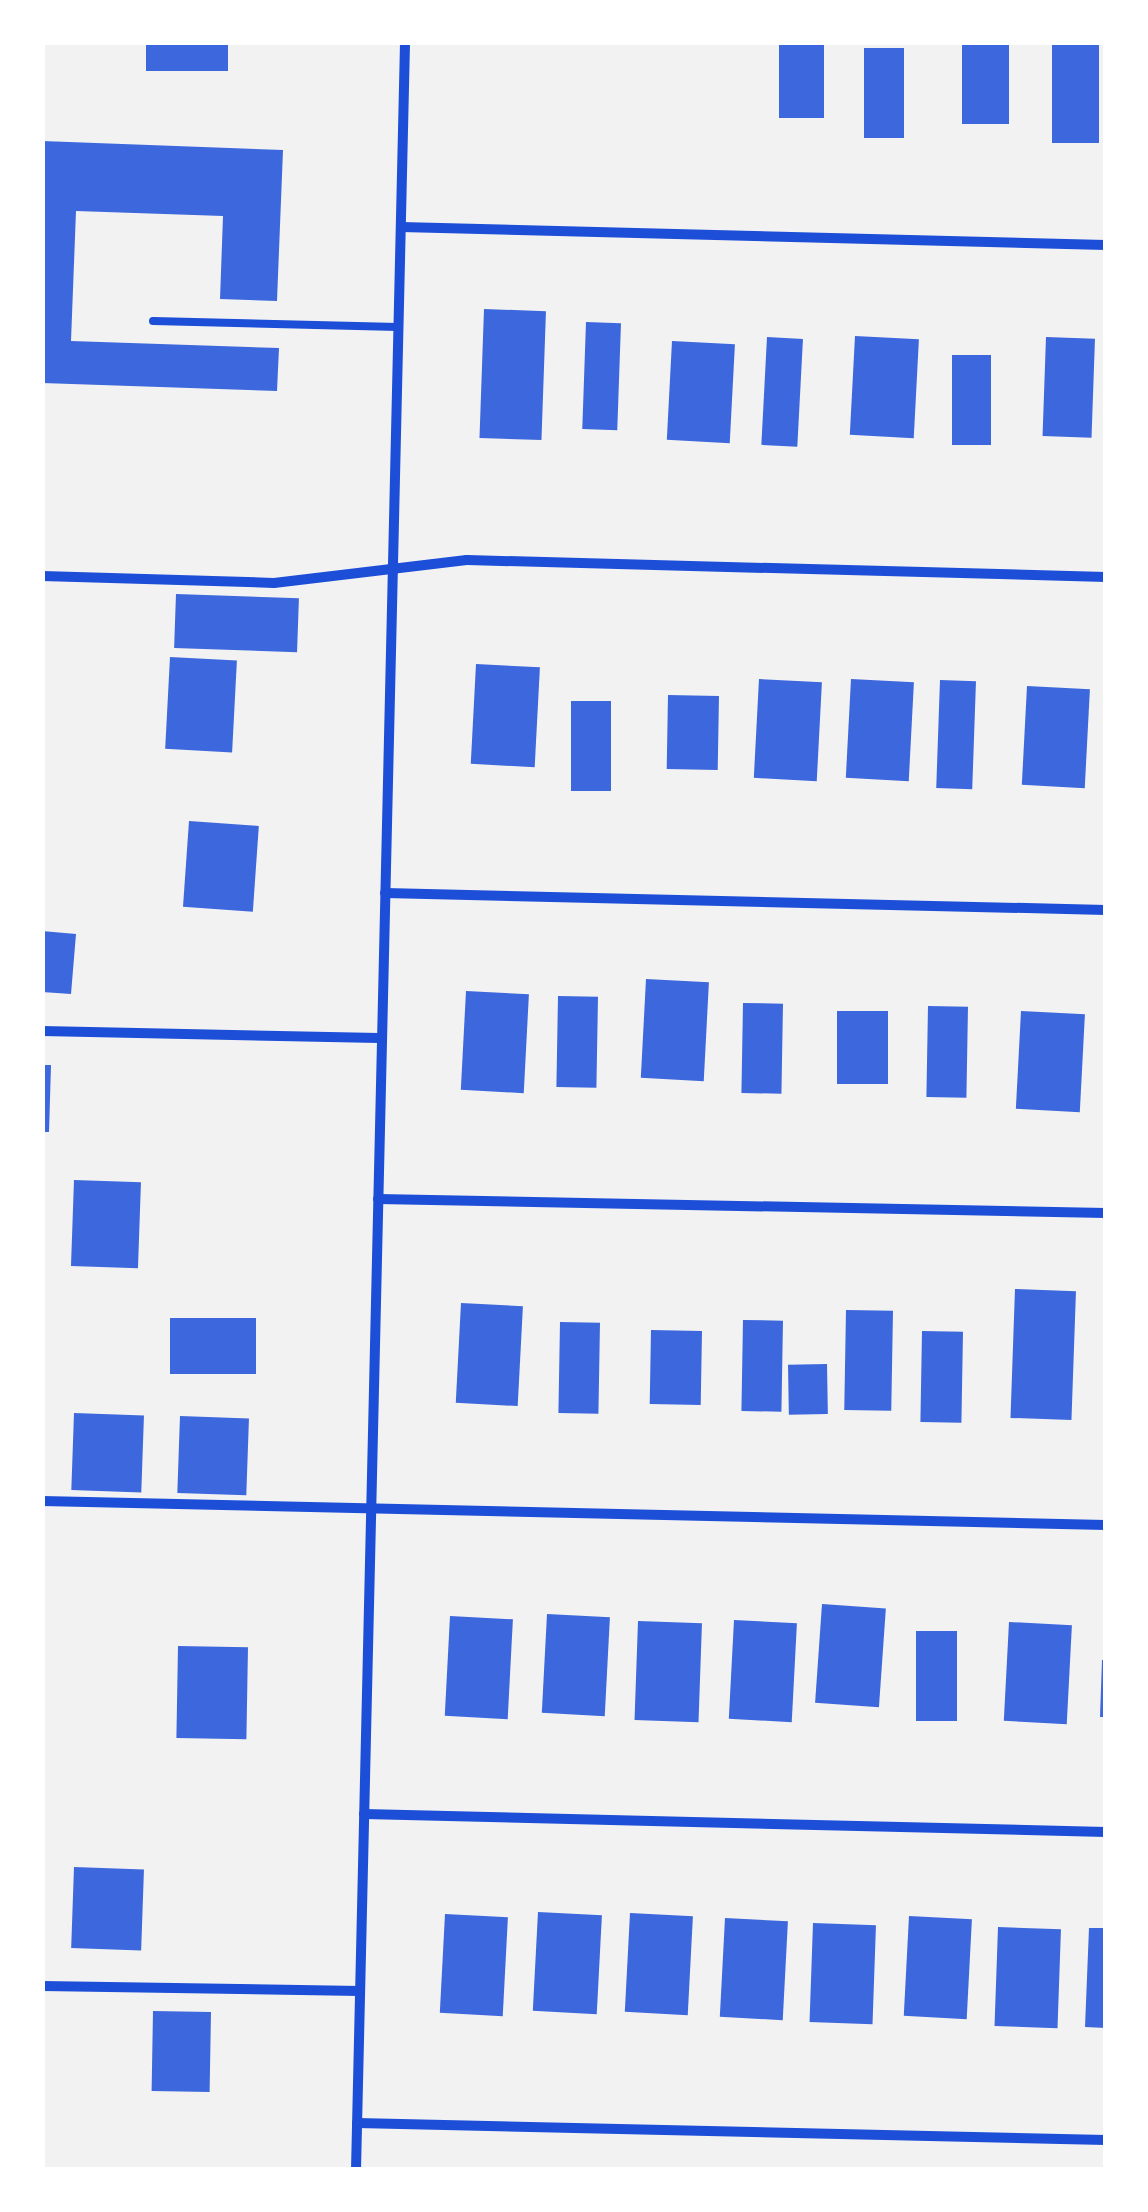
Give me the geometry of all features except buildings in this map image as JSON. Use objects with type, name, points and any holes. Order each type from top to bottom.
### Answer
[{"type":"street","points":[[356,2170],[406,42]]},
{"type":"street","points":[[401,227],[1106,245]]},
{"type":"street","points":[[42,576],[274,583],[503,560],[1106,577]]},
{"type":"street","points":[[385,893],[1106,910]]},
{"type":"street","points":[[42,1031],[380,1038]]},
{"type":"street","points":[[378,1199],[1106,1213]]},
{"type":"street","points":[[42,1501],[1106,1525]]},
{"type":"street","points":[[364,1814],[1106,1832]]},
{"type":"street","points":[[42,1986],[360,1992]]},
{"type":"street","points":[[357,2124],[1106,2140]]},
{"type":"lane","points":[[153,322],[398,328]]}]
